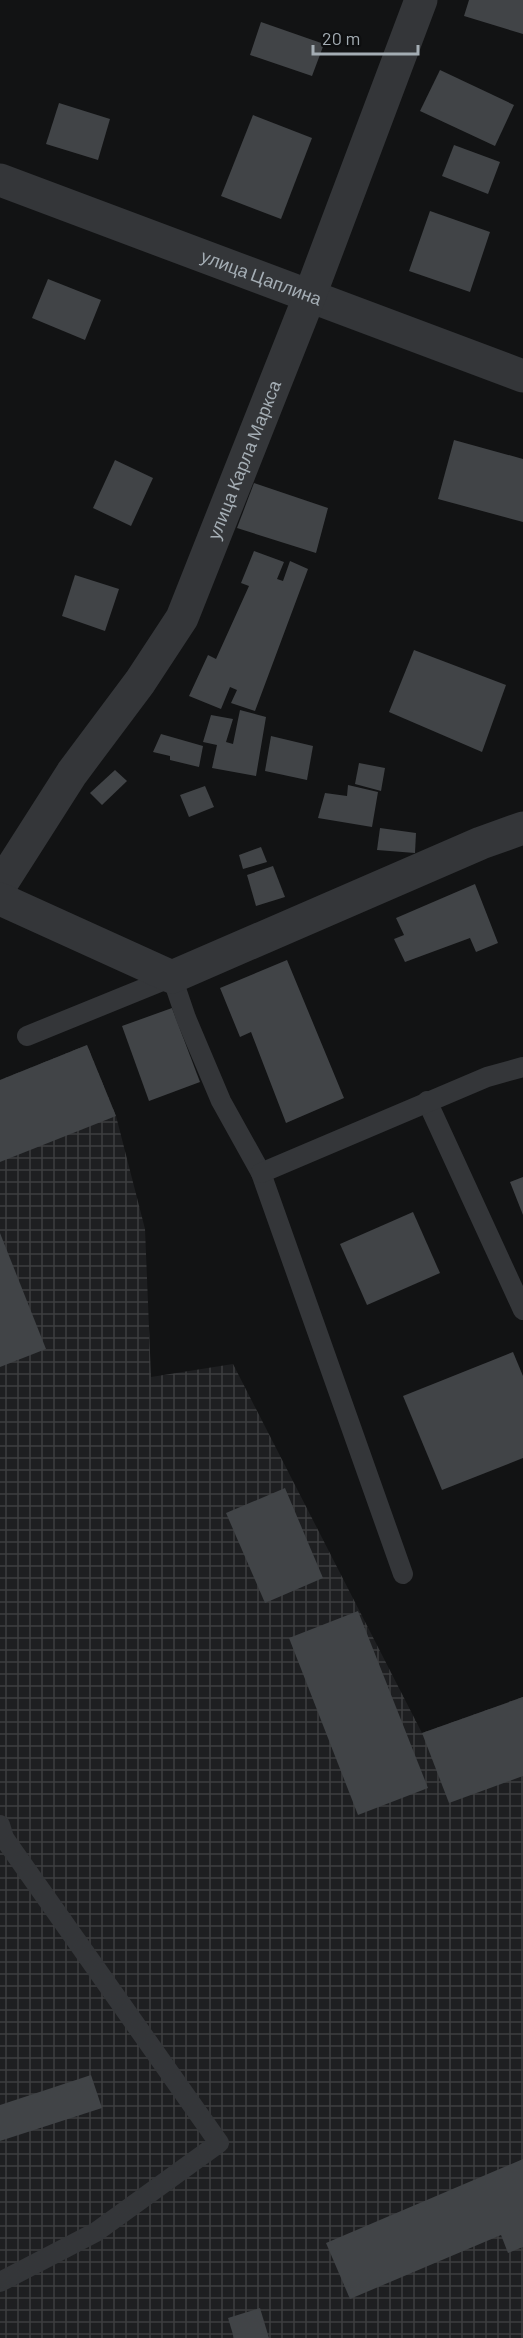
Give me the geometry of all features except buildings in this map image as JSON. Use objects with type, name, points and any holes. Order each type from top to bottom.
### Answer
[{"type":"street","name":"улица Карла Маркса","points":[[0,886],[72,773],[140,682],[182,618],[310,295],[421,0]]},
{"type":"street","name":"улица Цаплина","points":[[0,180],[523,376]]},
{"type":"street","points":[[0,899],[172,977],[481,843],[523,828]]},
{"type":"lane","points":[[27,1036],[172,977],[186,1018],[222,1101],[261,1173],[403,1574]]},
{"type":"lane","points":[[261,1173],[427,1101],[487,1077],[523,1067]]},
{"type":"lane","points":[[427,1101],[523,1310]]},
{"type":"lane","points":[[0,1825],[4,1838],[219,2143],[96,2232],[0,2282]]},
{"type":"shaded area","points":[[87,1045],[116,1116],[145,1229],[151,1377],[233,1364],[422,1733],[523,1697],[523,2338],[0,2338],[0,1080]]}]
